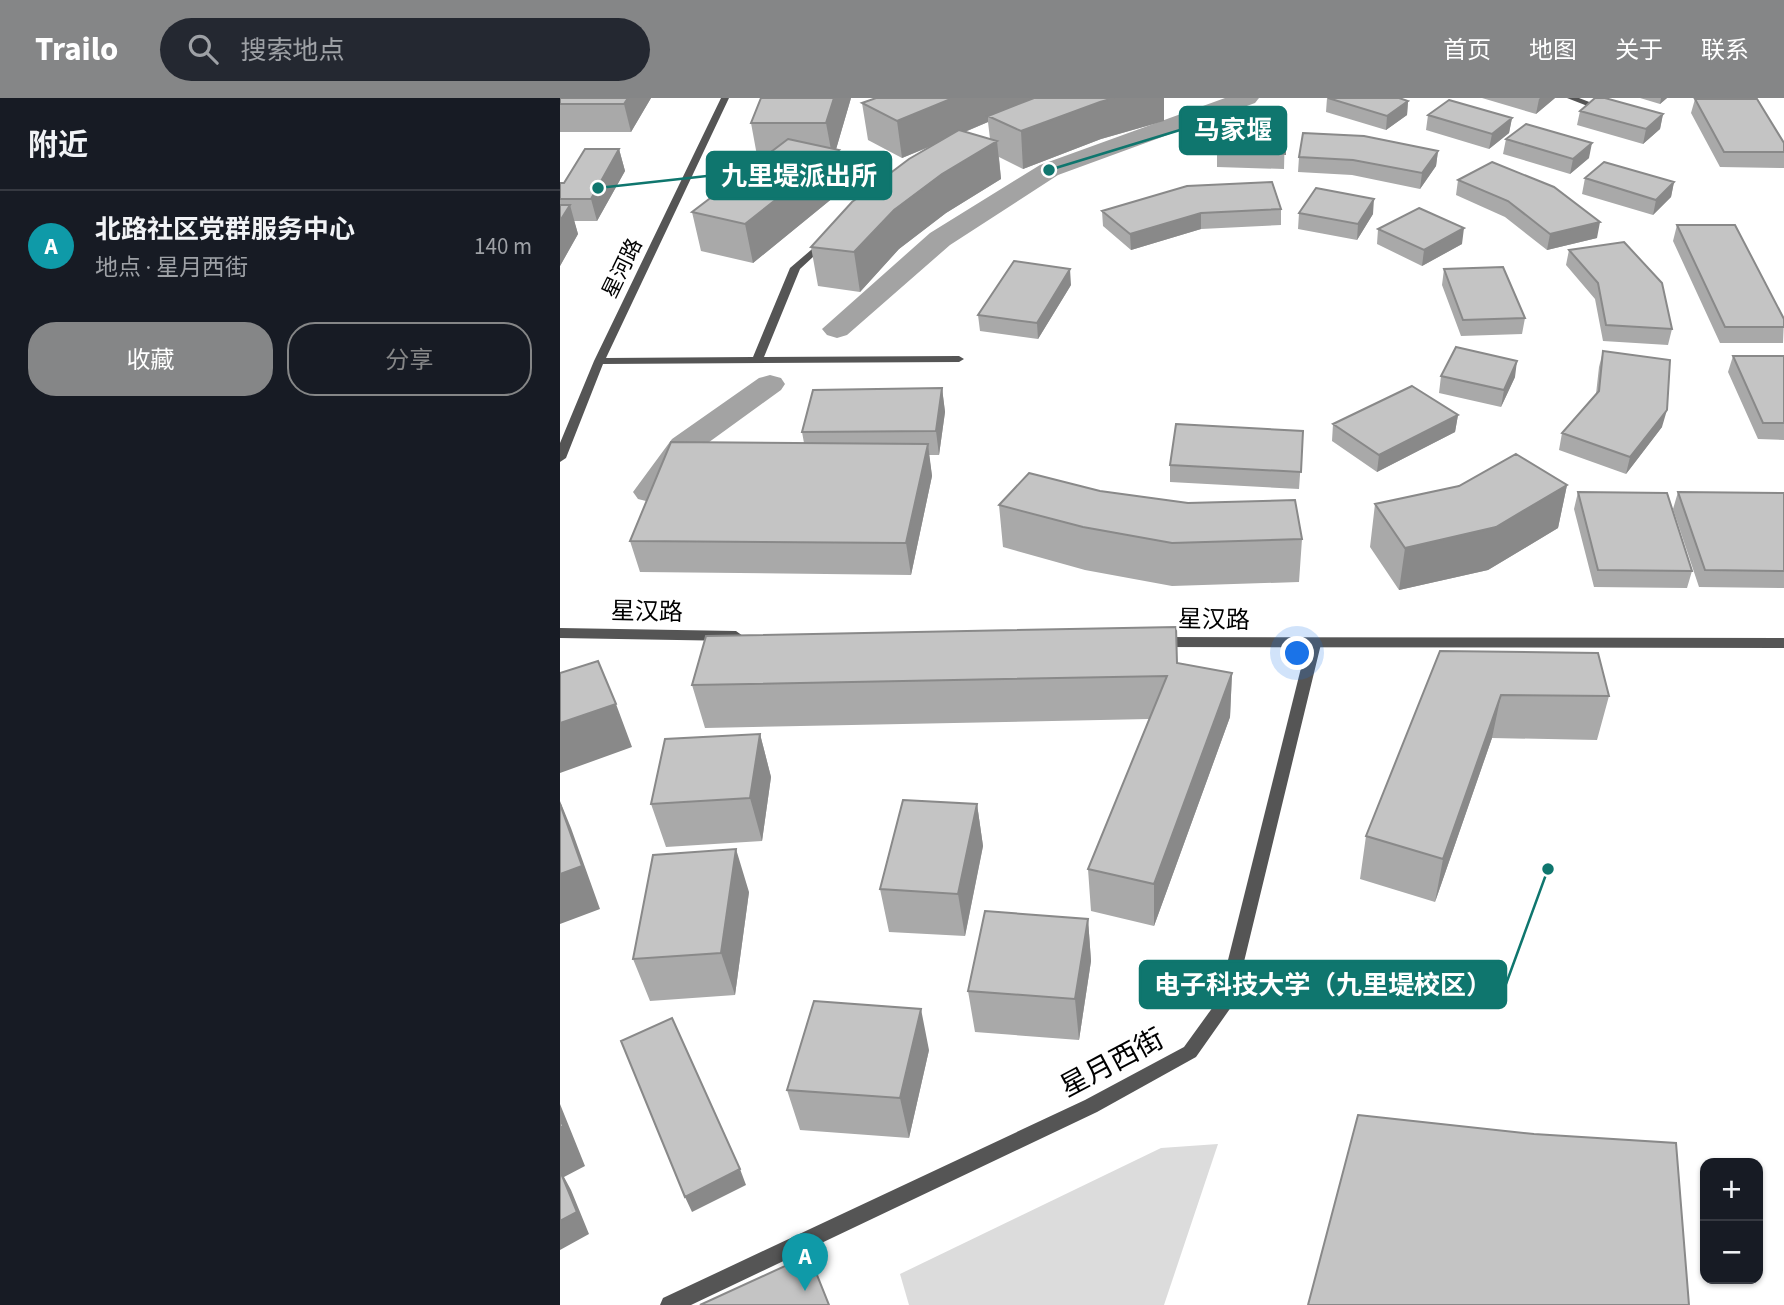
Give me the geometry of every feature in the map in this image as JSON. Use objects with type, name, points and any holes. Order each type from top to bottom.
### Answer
[{"type":"street","name":"星河路","points":[[560,458],[599,361],[725,98]]},
{"type":"street","points":[[1571,98],[1616,113]]},
{"type":"street","points":[[758,359],[795,268],[833,233]]},
{"type":"street","points":[[599,361],[959,359]]},
{"type":"street","name":"星汉路","points":[[560,633],[755,636]]},
{"type":"street","name":"星汉路","points":[[1147,642],[1784,643]]},
{"type":"street","name":"星月西街","points":[[670,1305],[1091,1106],[1191,1052],[1226,1003],[1314,644]]},
{"type":"shaded area","points":[[1218,1144],[1164,1305],[909,1305],[900,1274],[1161,1148]]},
{"type":"building","points":[[560,98],[628,98],[624,104],[560,104]]},
{"type":"building","points":[[761,98],[834,98],[826,123],[751,123]]},
{"type":"building","points":[[876,98],[953,98],[897,121],[862,103]]},
{"type":"building","points":[[1034,98],[1114,98],[1021,131],[988,116]]},
{"type":"building","points":[[1328,98],[1399,98],[1408,101],[1387,116]]},
{"type":"building","points":[[1595,98],[1605,98],[1663,114],[1646,129],[1580,111]]},
{"type":"building","points":[[1695,99],[1757,99],[1784,143],[1784,152],[1724,152]]},
{"type":"building","points":[[1449,100],[1512,118],[1492,134],[1428,115]]},
{"type":"building","points":[[1526,124],[1592,143],[1573,159],[1506,139]]},
{"type":"building","points":[[1219,128],[1285,129],[1285,154],[1217,152]]},
{"type":"building","points":[[959,130],[997,141],[942,174],[894,210],[854,252],[811,247],[852,202],[909,159]]},
{"type":"building","points":[[1303,133],[1364,136],[1438,151],[1422,173],[1353,160],[1299,157]]},
{"type":"building","points":[[788,139],[839,150],[745,224],[692,212]]},
{"type":"building","points":[[585,149],[619,149],[591,199],[560,199],[560,183],[564,183]]},
{"type":"building","points":[[1492,162],[1554,187],[1600,222],[1550,234],[1508,201],[1458,180]]},
{"type":"building","points":[[1604,162],[1674,182],[1656,200],[1585,178]]},
{"type":"building","points":[[1272,182],[1281,209],[1201,213],[1130,234],[1102,211],[1187,186]]},
{"type":"building","points":[[1316,188],[1374,199],[1358,224],[1299,213]]},
{"type":"building","points":[[560,205],[570,205],[560,221]]},
{"type":"building","points":[[1419,208],[1464,228],[1424,250],[1378,229]]},
{"type":"building","points":[[1677,225],[1735,225],[1784,319],[1784,327],[1725,327]]},
{"type":"building","points":[[1624,242],[1662,283],[1672,329],[1606,325],[1598,283],[1569,250]]},
{"type":"building","points":[[1014,261],[1070,269],[1037,323],[978,315]]},
{"type":"building","points":[[1503,267],[1525,318],[1463,320],[1444,269]]},
{"type":"building","points":[[1456,347],[1517,361],[1504,390],[1441,376]]},
{"type":"building","points":[[1603,351],[1670,360],[1667,410],[1630,457],[1562,433],[1599,391]]},
{"type":"building","points":[[1733,356],[1784,356],[1784,423],[1763,423]]},
{"type":"building","points":[[1412,386],[1458,415],[1379,455],[1333,424]]},
{"type":"building","points":[[942,388],[936,431],[802,432],[813,390]]},
{"type":"building","points":[[1176,424],[1303,431],[1301,472],[1170,465]]},
{"type":"building","points":[[671,442],[928,444],[906,543],[630,541]]},
{"type":"building","points":[[1516,454],[1567,485],[1496,527],[1405,548],[1375,504],[1459,486]]},
{"type":"building","points":[[1029,473],[1100,491],[1188,503],[1295,500],[1302,539],[1172,543],[1083,527],[999,505]]},
{"type":"building","points":[[1578,492],[1667,493],[1692,571],[1598,570]]},
{"type":"building","points":[[1678,492],[1784,493],[1784,571],[1705,570]]},
{"type":"building","points":[[1176,627],[1177,663],[1232,673],[1154,884],[1088,869],[1167,676],[692,685],[706,636]]},
{"type":"building","points":[[1440,651],[1598,653],[1609,696],[1501,695],[1443,859],[1366,836]]},
{"type":"building","points":[[598,661],[616,704],[560,723],[560,673]]},
{"type":"building","points":[[760,734],[750,798],[651,804],[665,739]]},
{"type":"building","points":[[903,800],[977,804],[958,894],[880,889]]},
{"type":"building","points":[[560,804],[582,866],[560,874]]},
{"type":"building","points":[[736,849],[721,953],[633,959],[653,855]]},
{"type":"building","points":[[985,911],[1088,919],[1075,999],[968,991]]},
{"type":"building","points":[[814,1001],[921,1009],[900,1098],[787,1090]]},
{"type":"building","points":[[672,1018],[740,1169],[685,1197],[621,1041]]},
{"type":"building","points":[[1358,1115],[1534,1134],[1676,1143],[1689,1305],[1308,1305]]},
{"type":"building","points":[[560,1171],[577,1212],[560,1221]]},
{"type":"building","points":[[809,1255],[829,1305],[700,1305]]},
{"type":"waterway","points":[[837,329],[940,239],[1049,170],[1247,98]]},
{"type":"waterway","points":[[650,492],[683,446],[770,384]]},
{"type":"place","name":"马家堰","points":[[1049,170]]},
{"type":"place","name":"九里堤派出所","points":[[598,188]]},
{"type":"place","name":"电子科技大学（九里堤校区）","points":[[1548,869]]},
{"type":"place","name":"北路社区党群服务中心","points":[[805,1291]]}]
